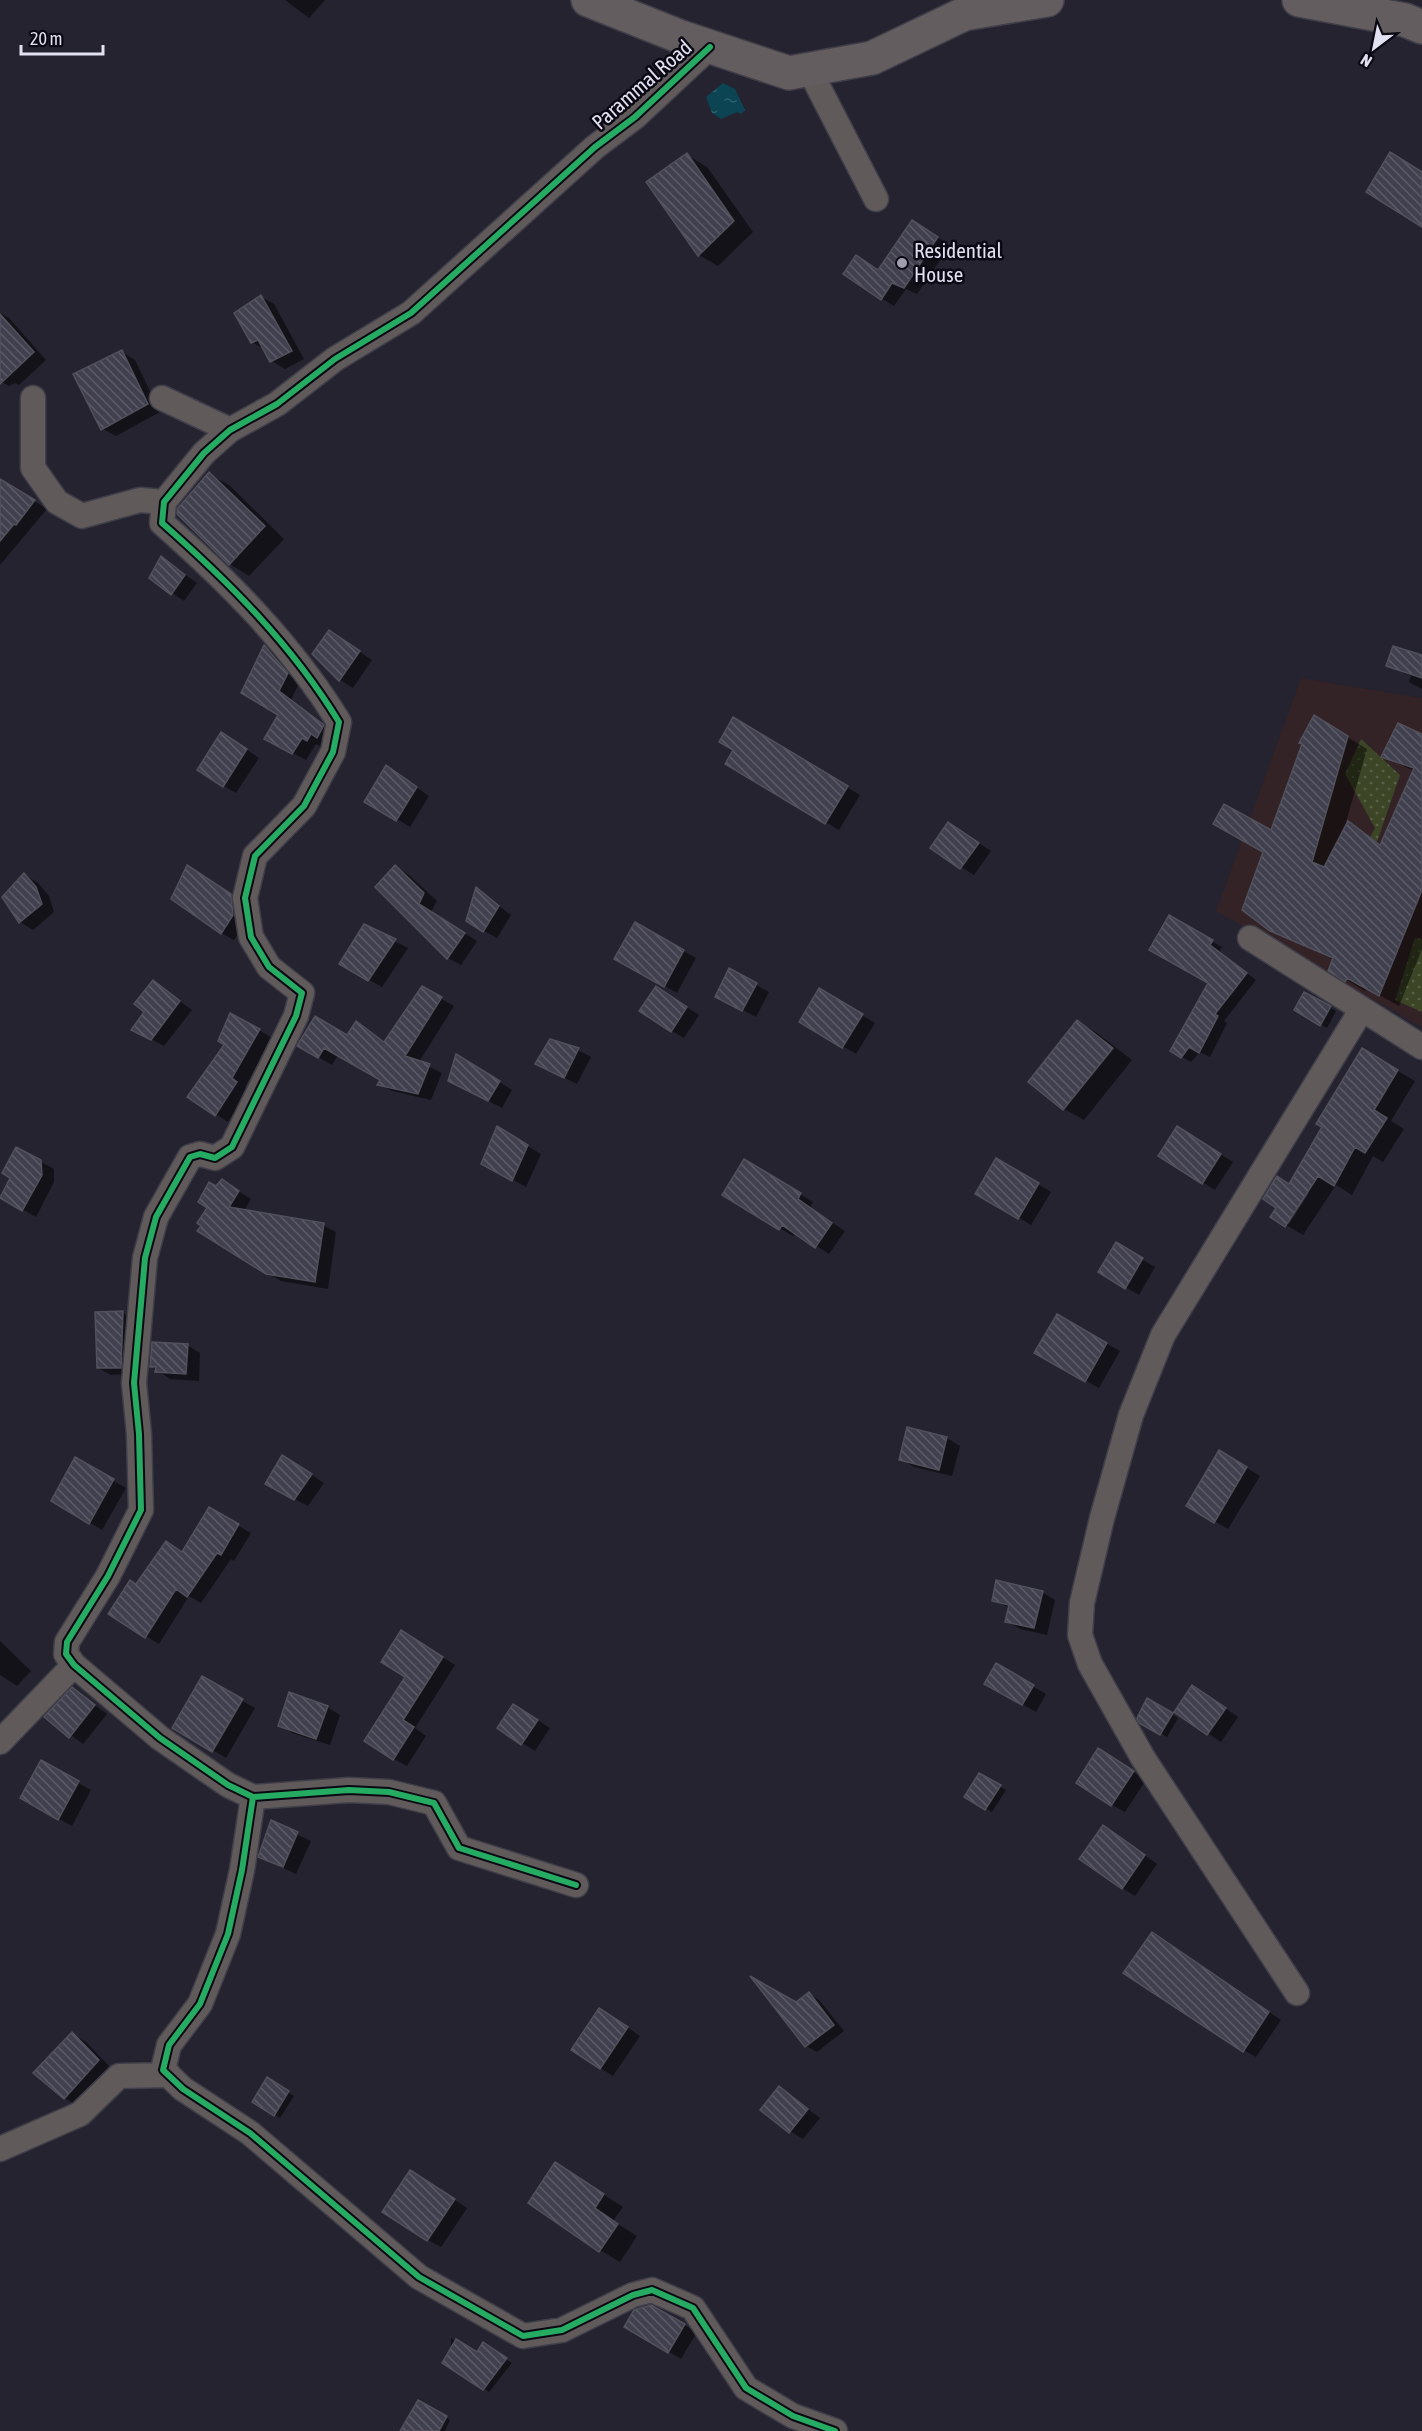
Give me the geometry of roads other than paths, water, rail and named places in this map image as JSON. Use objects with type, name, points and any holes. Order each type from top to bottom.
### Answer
[{"type":"main road","points":[[588,0],[710,47],[789,73],[872,58],[964,14],[1047,0]]},
{"type":"main road","points":[[1299,0],[1405,20],[1422,27]]},
{"type":"street","name":"Parammal Road","points":[[164,502],[204,453],[230,430],[277,404],[335,359],[411,313],[595,147],[635,117],[710,47]]},
{"type":"street","points":[[809,69],[876,200]]},
{"type":"street","points":[[33,398],[33,468],[57,502],[82,516],[140,500],[164,502],[162,524],[224,578],[273,632],[322,693],[339,722],[333,752],[304,806],[255,856],[245,898],[251,937],[269,967],[302,993],[296,1016],[232,1147],[215,1158],[200,1154],[190,1157],[156,1217],[145,1258],[134,1383],[139,1434],[141,1510],[108,1576],[67,1642],[66,1654],[74,1665],[160,1738],[228,1785],[253,1797],[349,1790],[389,1792],[434,1803],[459,1848],[576,1885]]},
{"type":"street","points":[[162,398],[230,430]]},
{"type":"street","points":[[1250,938],[1422,1047]]},
{"type":"street","points":[[1297,1993],[1143,1758],[1090,1664],[1080,1635],[1082,1603],[1102,1518],[1131,1415],[1162,1335],[1362,1009]]},
{"type":"street","points":[[0,1742],[74,1665]]},
{"type":"street","points":[[253,1797],[242,1870],[228,1934],[200,2004],[169,2045],[163,2070],[183,2089],[250,2133],[419,2277],[523,2336],[562,2330],[633,2295],[652,2290],[693,2308],[746,2388],[793,2416],[836,2431]]},
{"type":"street","points":[[0,2149],[80,2114],[119,2076],[169,2075]]},
{"type":"water","points":[[723,83],[735,89],[745,110],[741,114],[737,112],[721,119],[712,113],[706,97]]},
{"type":"place","name":"Residential House","points":[[902,263]]}]
